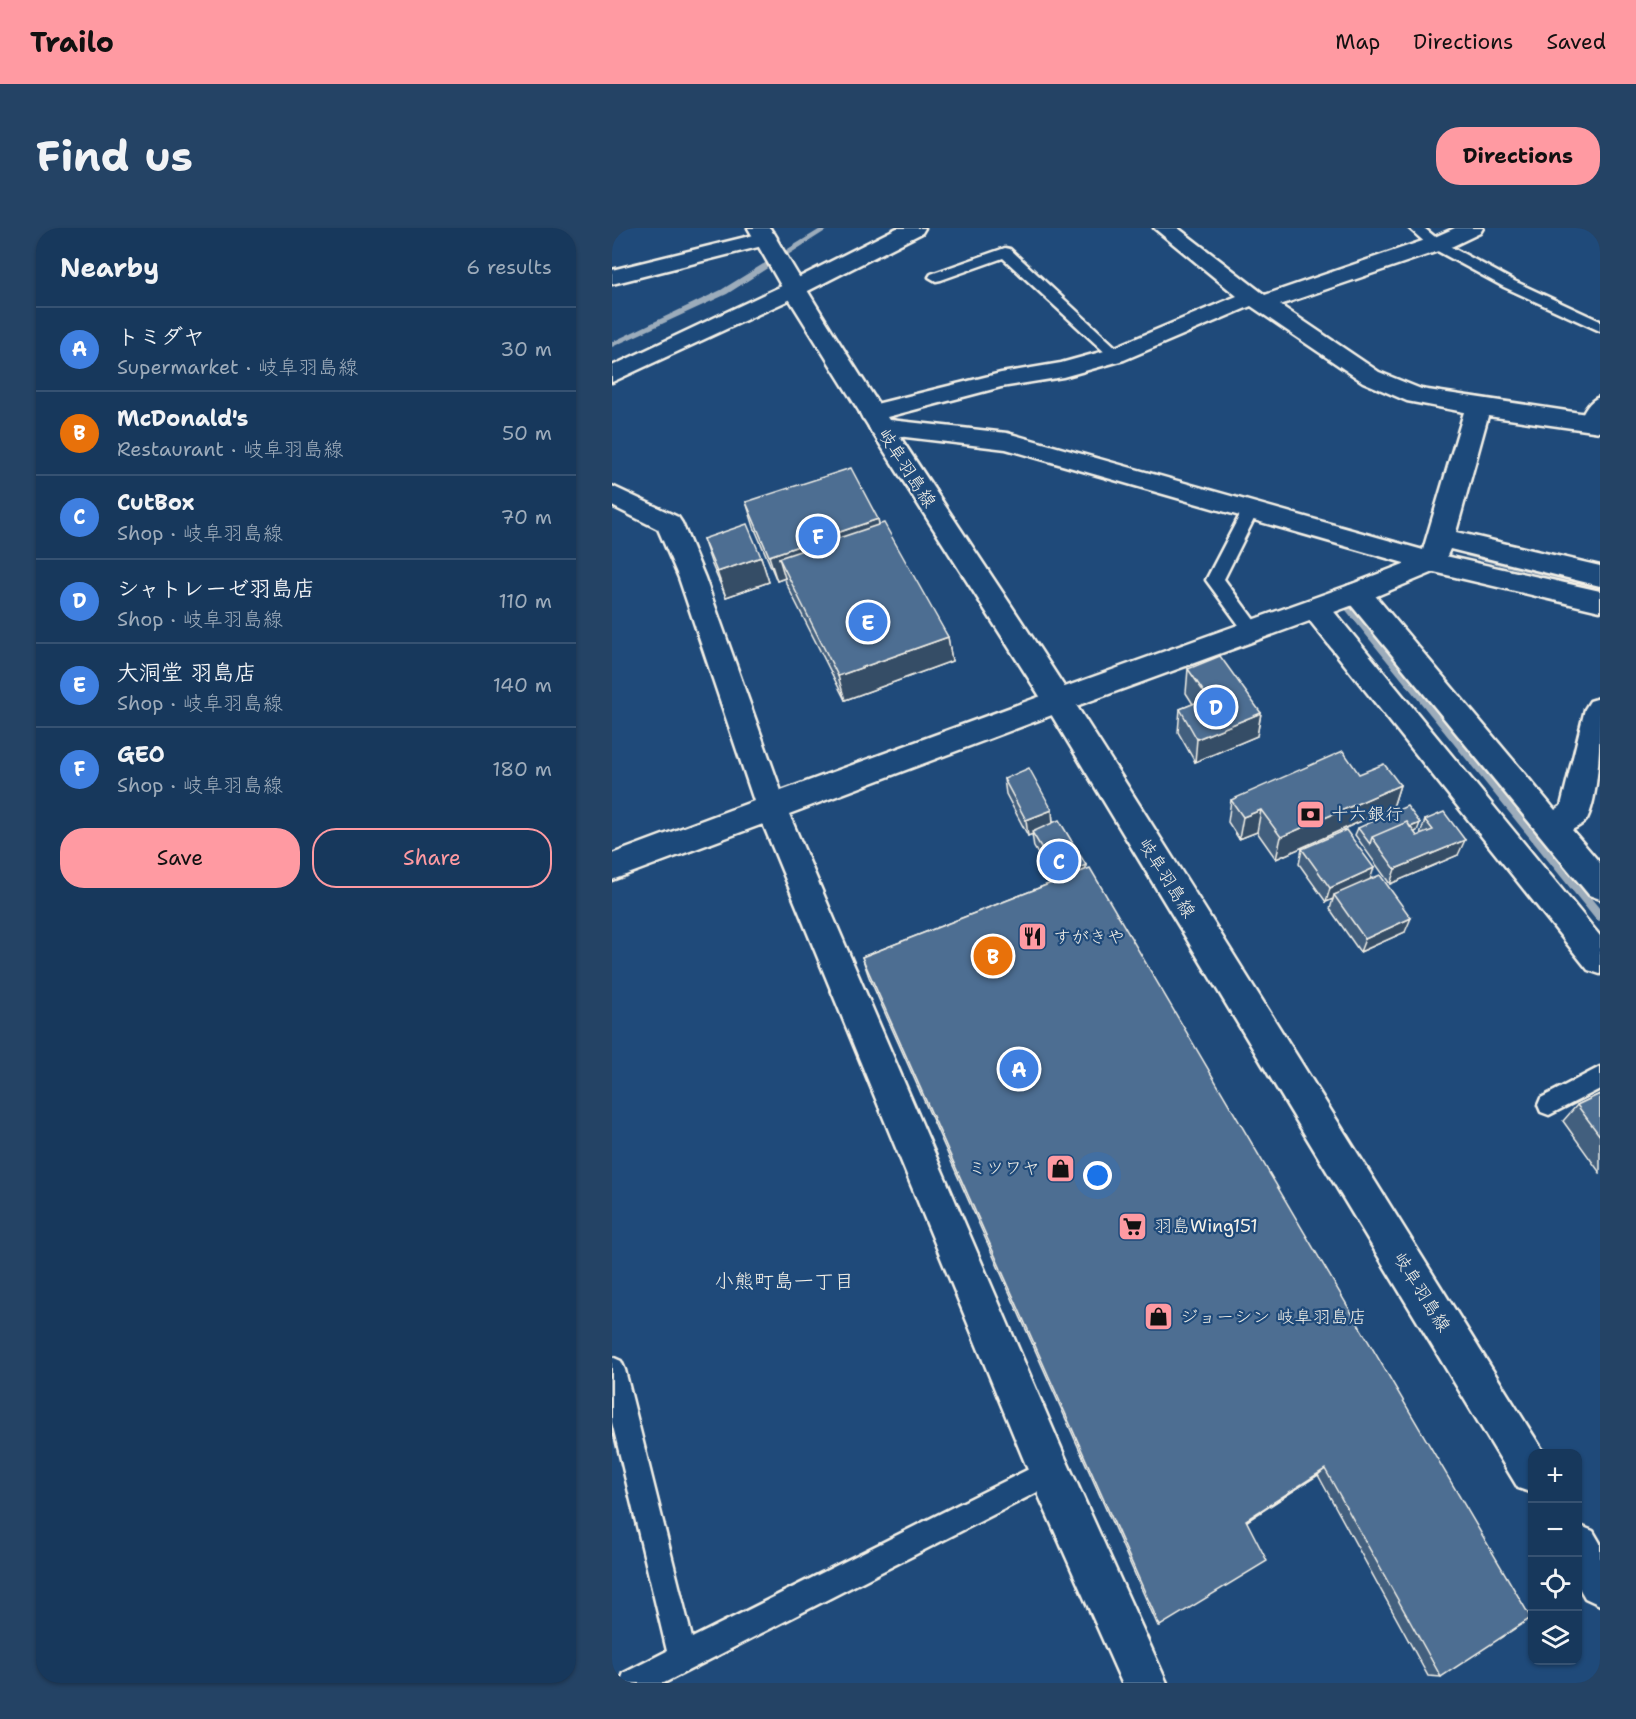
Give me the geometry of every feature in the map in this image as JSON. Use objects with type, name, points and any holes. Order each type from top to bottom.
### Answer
[{"type":"street","points":[[612,375],[790,282],[914,228]]},
{"type":"street","points":[[1165,228],[1258,300],[1371,377],[1416,396],[1478,407],[1596,416]]},
{"type":"street","points":[[877,420],[991,382],[1063,370],[1116,355],[1258,300],[1435,244],[1472,228]]},
{"type":"street","points":[[612,277],[765,236]]},
{"type":"street","name":"岐阜羽島線","points":[[765,236],[790,282],[877,420],[1058,700],[1528,1465]]},
{"type":"street","points":[[612,867],[1058,700],[1358,593],[1437,550],[1478,407]]},
{"type":"street","points":[[877,420],[1007,441],[1251,509],[1437,550],[1600,576]]},
{"type":"street","points":[[612,495],[669,523],[692,578],[771,807],[1050,1472],[1145,1683]]},
{"type":"street","points":[[1437,550],[1600,601]]},
{"type":"street","points":[[1358,593],[1600,886]]},
{"type":"street","points":[[1316,609],[1600,960]]},
{"type":"street","points":[[1551,828],[1575,813],[1600,709]]},
{"type":"street","points":[[1582,1553],[1600,1583]]},
{"type":"lane","points":[[1416,228],[1435,244],[1509,284],[1600,327]]},
{"type":"lane","points":[[936,277],[1005,252],[1116,355]]},
{"type":"lane","points":[[1251,509],[1215,580],[1253,632]]},
{"type":"lane","points":[[1549,1105],[1600,1077]]},
{"type":"lane","points":[[612,1370],[683,1657]]},
{"type":"lane","points":[[634,1683],[1050,1472]]},
{"type":"building","points":[[851,468],[878,519],[769,556],[746,502]]},
{"type":"building","points":[[884,523],[948,637],[838,676],[779,558]]},
{"type":"building","points":[[747,524],[761,557],[717,572],[703,539]]},
{"type":"building","points":[[1220,656],[1261,713],[1197,739],[1180,709],[1208,698],[1188,669]]},
{"type":"building","points":[[1343,751],[1359,774],[1384,764],[1400,785],[1281,837],[1261,810],[1243,817],[1231,800]]},
{"type":"building","points":[[1029,768],[1052,810],[1026,820],[1004,779]]},
{"type":"building","points":[[1407,806],[1420,823],[1410,827],[1407,822],[1372,837],[1370,844],[1358,828]]},
{"type":"building","points":[[1444,812],[1465,840],[1395,869],[1372,837],[1407,822],[1417,836],[1433,830],[1425,820]]},
{"type":"building","points":[[1059,820],[1086,865],[1059,877],[1032,832]]},
{"type":"building","points":[[1346,830],[1374,868],[1330,888],[1302,849]]},
{"type":"building","name":"羽島Wing151","points":[[1090,868],[1528,1613],[1528,1620],[1441,1677],[1325,1469],[1246,1520],[1267,1561],[1160,1626],[862,957]]},
{"type":"building","points":[[1380,875],[1411,918],[1365,939],[1334,895]]},
{"type":"building","points":[[1600,1094],[1600,1136],[1577,1105]]},
{"type":"waterway","points":[[612,345],[724,292],[827,228]]},
{"type":"waterway","points":[[1468,554],[1600,587]]},
{"type":"waterway","points":[[1348,607],[1600,917]]},
{"type":"place","name":"GEO","points":[[818,536]]},
{"type":"place","name":"大洞堂 羽島店","points":[[868,622]]},
{"type":"place","name":"シャトレーゼ羽島店","points":[[1216,707]]},
{"type":"place","name":"十六銀行","points":[[1310,814]]},
{"type":"place","name":"CutBox","points":[[1059,861]]},
{"type":"place","name":"すがきや","points":[[1032,937]]},
{"type":"place","name":"McDonald's","points":[[993,956]]},
{"type":"place","name":"トミダヤ","points":[[1019,1069]]},
{"type":"place","name":"ミツワヤ","points":[[1061,1168]]},
{"type":"place","name":"羽島Wing151","points":[[1133,1226]]},
{"type":"place","name":"ジョーシン 岐阜羽島店","points":[[1159,1317]]},
{"type":"district","name":"小熊町島一丁目","points":[[784,1281]]}]
